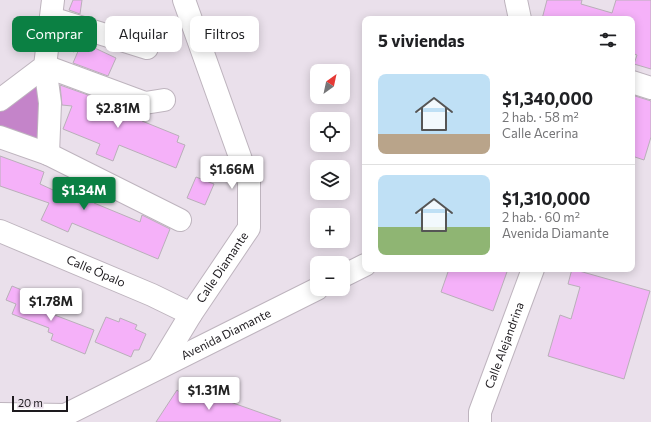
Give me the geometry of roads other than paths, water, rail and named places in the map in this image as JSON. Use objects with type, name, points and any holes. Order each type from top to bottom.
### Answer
[{"type":"street","name":"Calle Diamante","points":[[159,367],[191,314],[249,228],[249,182],[184,0]]},
{"type":"street","points":[[516,0],[519,16]]},
{"type":"street","points":[[48,154],[50,103],[45,66],[52,9],[105,31]]},
{"type":"street","points":[[0,100],[45,66]]},
{"type":"street","points":[[45,66],[145,103],[164,100]]},
{"type":"street","points":[[635,83],[651,88]]},
{"type":"street","points":[[0,137],[48,154],[180,220]]},
{"type":"street","name":"Calle Ópalo","points":[[0,231],[152,295],[191,314]]},
{"type":"street","points":[[350,272],[362,266]]},
{"type":"street","name":"Calle Alejandrina","points":[[480,422],[480,412],[532,272]]},
{"type":"street","name":"Avenida Diamante","points":[[0,414],[66,419],[159,367],[310,292]]}]
